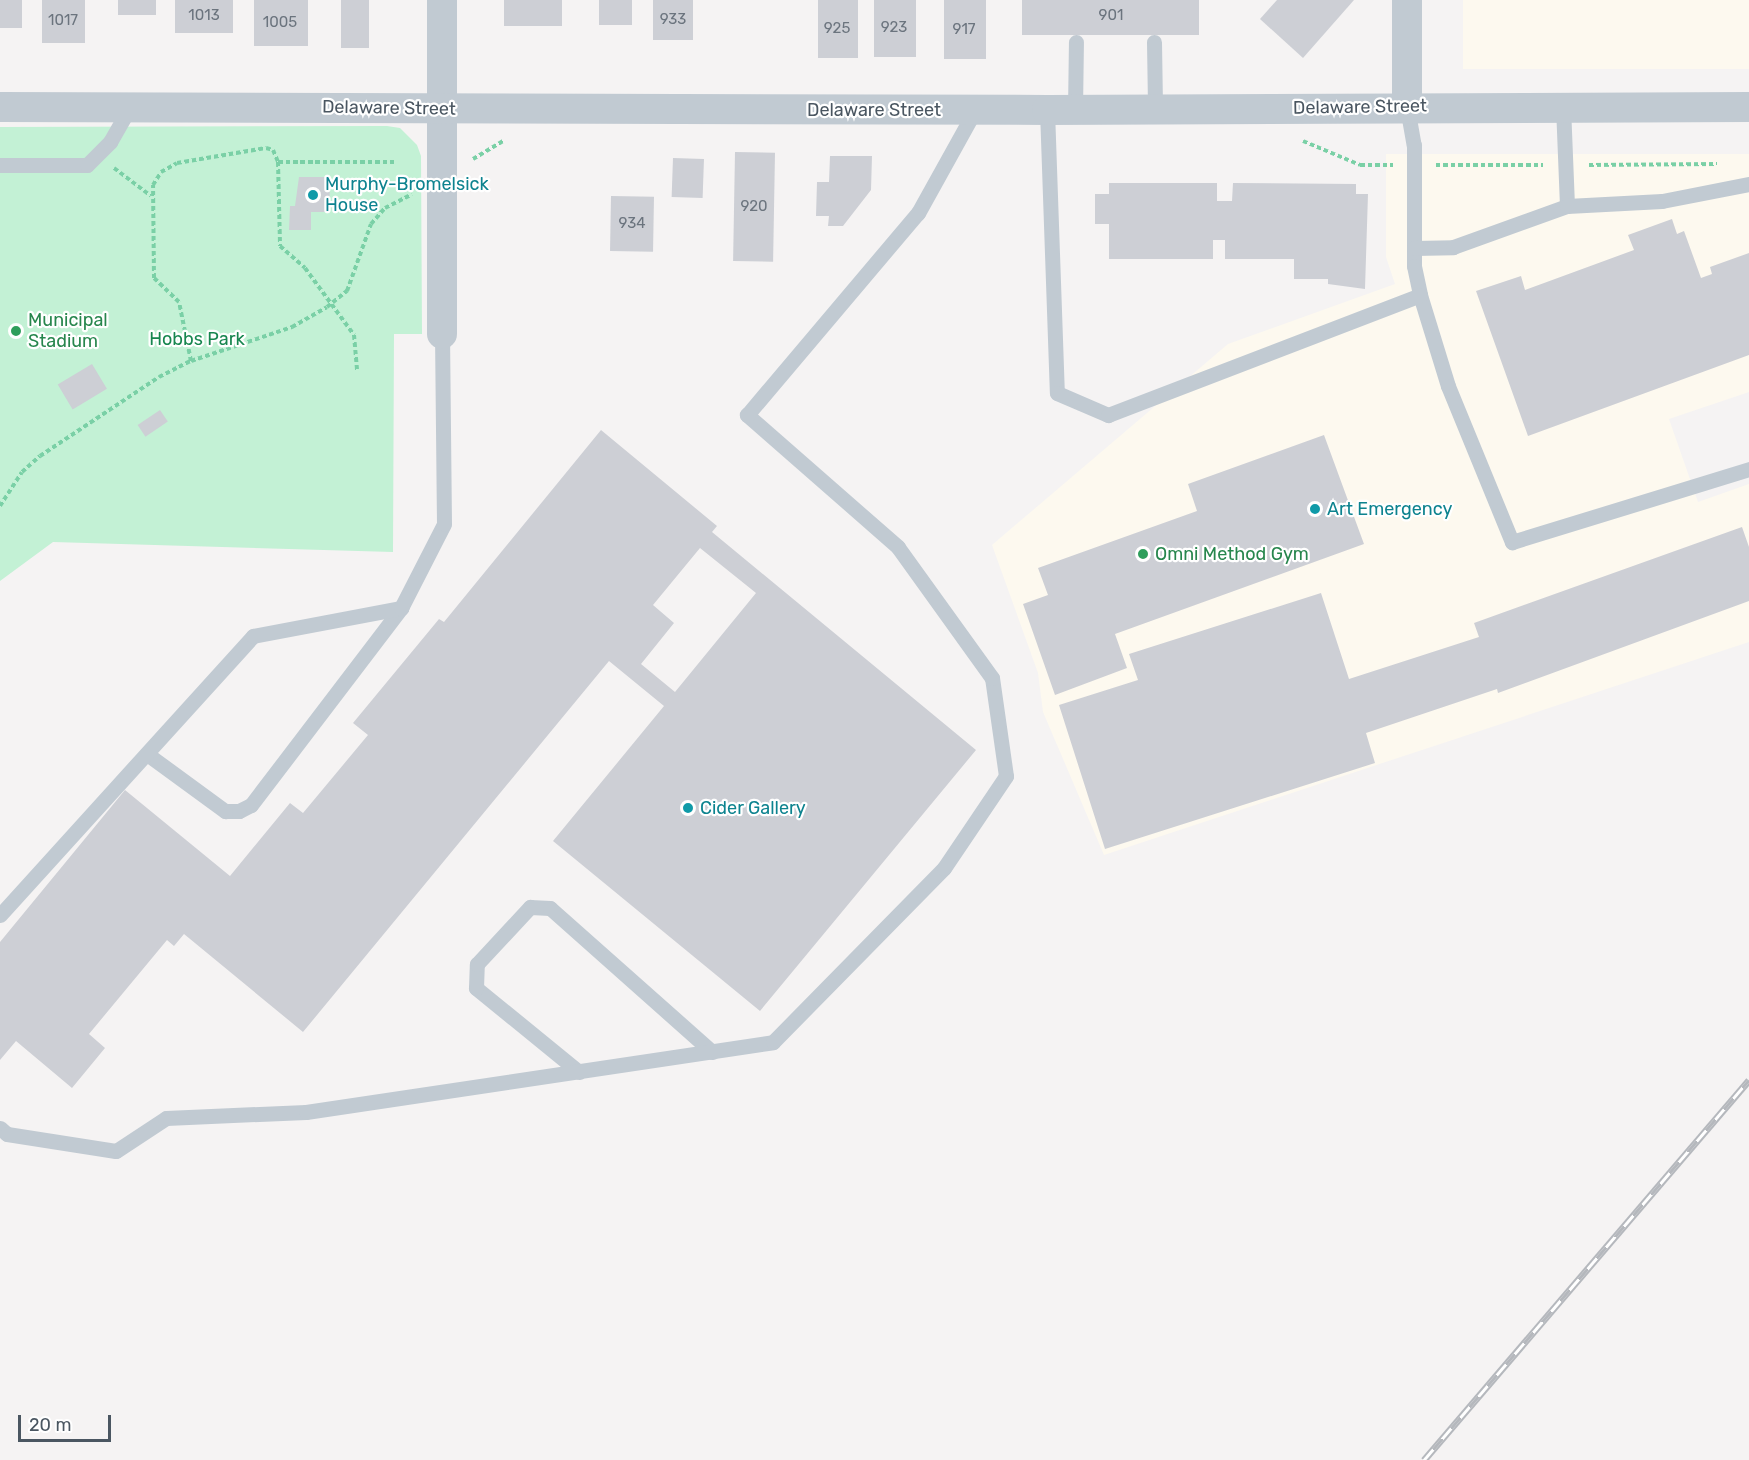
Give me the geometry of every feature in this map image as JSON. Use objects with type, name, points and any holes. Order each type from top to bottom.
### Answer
[{"type":"street","points":[[442,0],[442,334]]},
{"type":"street","points":[[1407,0],[1407,107]]},
{"type":"street","name":"Delaware Street","points":[[0,107],[1061,110],[1749,106]]},
{"type":"lane","points":[[1076,42],[1061,110],[1057,393],[1108,415],[1420,295]]},
{"type":"lane","points":[[1154,42],[1155,109]]},
{"type":"lane","points":[[1563,106],[1567,206]]},
{"type":"lane","points":[[0,165],[87,165],[97,155],[130,107]]},
{"type":"lane","points":[[1407,107],[1414,145],[1414,248],[1420,295],[1448,386],[1512,542],[1749,469]]},
{"type":"lane","points":[[0,1128],[7,1134],[116,1151],[166,1118],[306,1112],[773,1042],[944,868],[1006,776],[992,678],[905,556],[747,416],[918,213],[975,110]]},
{"type":"lane","points":[[1414,248],[1453,247],[1567,206],[1662,201],[1749,184]]},
{"type":"lane","points":[[147,754],[225,811],[239,811],[252,805],[401,608],[444,524],[442,334]]},
{"type":"lane","points":[[0,915],[253,636],[401,608]]},
{"type":"lane","points":[[579,1072],[476,988],[477,964],[530,907],[550,908],[712,1052]]},
{"type":"path","points":[[191,362],[179,302],[154,278],[151,197],[161,172],[177,163],[266,148],[273,150],[278,162],[280,246],[305,268],[354,335],[357,371]]},
{"type":"path","points":[[97,155],[151,197]]},
{"type":"path","points":[[278,162],[394,162]]},
{"type":"path","points":[[0,506],[22,472],[40,456],[159,377],[191,362],[292,327],[331,304],[348,291],[357,272],[371,224],[385,208],[421,189]]},
{"type":"shaded area","points":[[1463,0],[1749,0],[1749,69],[1463,69]]},
{"type":"shaded area","points":[[1386,154],[1749,154],[1749,392],[1669,419],[1698,502],[1749,484],[1749,642],[1104,855],[1043,712],[1038,673],[992,545],[1228,344],[1395,284],[1386,257]]},
{"type":"green space","name":"Hobbs Park","points":[[387,126],[400,128],[417,145],[421,156],[422,334],[394,334],[393,552],[53,542],[0,581],[0,127]]},
{"type":"building","points":[[0,0],[22,0],[22,28],[0,28]]},
{"type":"building","points":[[42,0],[85,0],[85,43],[42,43]]},
{"type":"building","points":[[118,0],[156,0],[156,15],[118,15]]},
{"type":"building","points":[[175,0],[233,0],[233,33],[175,33]]},
{"type":"building","points":[[254,0],[308,0],[308,46],[254,46]]},
{"type":"building","points":[[341,0],[369,0],[369,48],[341,48]]},
{"type":"building","points":[[504,0],[562,0],[562,26],[504,26]]},
{"type":"building","points":[[599,0],[632,0],[632,25],[599,25]]},
{"type":"building","points":[[653,0],[693,0],[693,40],[653,40]]},
{"type":"building","points":[[818,0],[858,0],[858,58],[818,58]]},
{"type":"building","points":[[874,0],[916,0],[916,57],[874,57]]},
{"type":"building","points":[[944,0],[986,0],[986,59],[944,59]]},
{"type":"building","points":[[1022,0],[1199,0],[1199,35],[1022,35]]},
{"type":"building","points":[[1277,0],[1354,0],[1303,58],[1260,19]]},
{"type":"building","points":[[735,152],[775,153],[773,262],[733,261]]},
{"type":"building","points":[[830,156],[872,156],[871,190],[843,226],[828,226],[829,216],[816,216],[817,182],[829,182]]},
{"type":"building","points":[[673,158],[704,159],[703,198],[672,197]]},
{"type":"building","name":"Murphy-Bromelsick House","points":[[299,177],[326,177],[326,185],[330,185],[329,212],[311,212],[311,230],[289,230],[290,206],[295,206]]},
{"type":"building","points":[[1109,183],[1217,183],[1217,201],[1232,201],[1233,183],[1356,184],[1356,194],[1368,194],[1365,289],[1328,284],[1328,279],[1294,279],[1294,259],[1225,259],[1225,240],[1213,240],[1213,259],[1109,259],[1109,224],[1095,224],[1095,194],[1109,194]]},
{"type":"building","points":[[611,196],[654,197],[653,252],[610,251]]},
{"type":"building","points":[[1672,219],[1677,234],[1684,231],[1701,278],[1712,274],[1710,267],[1749,253],[1749,355],[1528,436],[1476,291],[1521,276],[1525,290],[1634,250],[1628,235]]},
{"type":"building","points":[[92,364],[107,389],[73,409],[58,385]]},
{"type":"building","points":[[160,410],[168,422],[145,437],[138,425]]},
{"type":"building","points":[[601,430],[717,526],[712,532],[976,750],[760,1011],[553,841],[664,706],[609,661],[303,1032],[184,934],[174,946],[167,940],[89,1034],[105,1048],[72,1088],[16,1041],[0,1060],[0,942],[125,790],[230,876],[290,803],[303,813],[368,735],[353,723],[439,619],[444,622]],"holes":[[[700,548],[756,593],[675,692],[641,664],[674,623],[653,605]]]},
{"type":"building","points":[[1324,435],[1364,544],[1115,634],[1127,668],[1055,695],[1023,604],[1048,595],[1038,568],[1197,511],[1188,484]]},
{"type":"building","points":[[1742,527],[1749,547],[1749,601],[1498,693],[1497,689],[1366,733],[1375,763],[1105,849],[1059,705],[1138,680],[1129,654],[1321,593],[1349,679],[1479,637],[1474,623]]},
{"type":"railway","points":[[1424,1460],[1749,1080]]},
{"type":"place","name":"Murphy-Bromelsick House","points":[[313,195]]},
{"type":"place","name":"Municipal Stadium","points":[[16,331]]},
{"type":"place","name":"Art Emergency","points":[[1315,509]]},
{"type":"place","name":"Omni Method Gym","points":[[1143,554]]},
{"type":"place","name":"Cider Gallery","points":[[688,808]]}]
